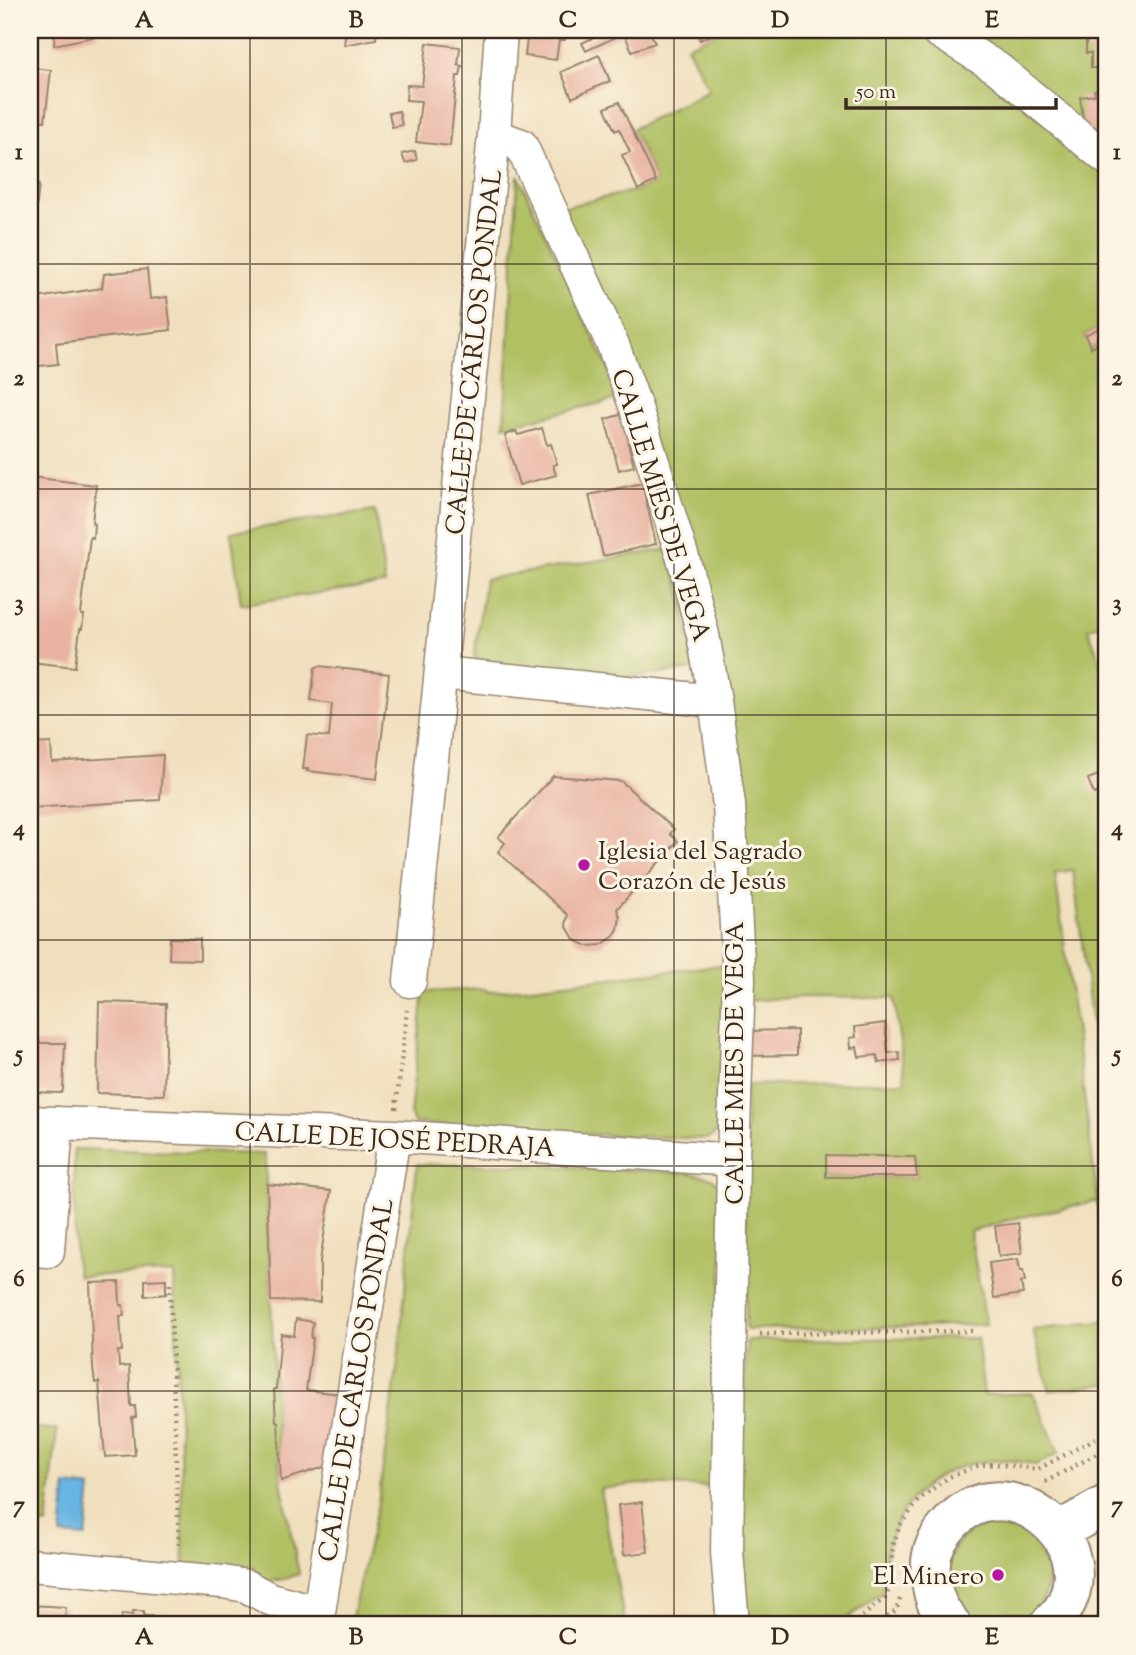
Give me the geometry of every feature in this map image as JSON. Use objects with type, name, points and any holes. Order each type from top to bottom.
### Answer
[{"type":"main road","points":[[934,1618],[930,1581],[931,1558],[939,1536],[954,1518],[975,1506],[998,1501],[1021,1504],[1042,1514],[1059,1531],[1070,1556],[1072,1583],[1063,1609],[1049,1625]]},
{"type":"main road","points":[[1059,1531],[1106,1505]]},
{"type":"street","name":"CALLE DE CARLOS PONDAL","points":[[410,981],[494,135],[501,30]]},
{"type":"street","points":[[936,30],[997,68],[1106,158]]},
{"type":"street","name":"CALLE MIES DE VEGA","points":[[494,135],[521,145],[613,345],[686,568],[703,635],[715,701],[729,806],[739,978],[733,1160],[727,1552],[733,1625]]},
{"type":"street","points":[[442,673],[715,701]]},
{"type":"street","name":"CALLE DE JOSÉ PEDRAJA","points":[[30,1250],[48,1251],[43,1123],[394,1136],[733,1160]]},
{"type":"street","name":"CALLE DE CARLOS PONDAL","points":[[317,1619],[394,1136]]},
{"type":"street","points":[[30,1564],[180,1577],[246,1586],[317,1619]]},
{"type":"path","points":[[394,1136],[410,981]]},
{"type":"path","points":[[170,1284],[180,1577]]},
{"type":"path","points":[[731,1335],[972,1331]]},
{"type":"path","points":[[1096,1625],[1106,1595]]},
{"type":"path","points":[[858,1620],[863,1625]]},
{"type":"green space","points":[[723,30],[912,30],[943,43],[1089,155],[1106,174],[1106,327],[1105,325],[1085,335],[1092,348],[1106,341],[1106,622],[1088,629],[1104,671],[1106,670],[1106,1139],[1073,870],[1055,873],[1098,1201],[1106,1200],[1106,1272],[1097,1201],[1012,1219],[970,1232],[986,1324],[746,1329],[746,1085],[905,1082],[894,998],[802,997],[746,1001],[734,759],[559,208],[638,190],[656,181],[632,129],[709,90],[687,46]],"holes":[[[915,1157],[917,1177],[826,1177]]]},
{"type":"green space","points":[[962,30],[1106,30],[1106,154]]},
{"type":"green space","points":[[518,175],[622,398],[504,426]]},
{"type":"green space","points":[[375,511],[385,584],[241,604],[231,532]]},
{"type":"green space","points":[[670,549],[697,669],[602,681],[483,662],[474,657],[485,579]]},
{"type":"green space","points":[[731,964],[721,1128],[713,1136],[706,1139],[508,1131],[414,1123],[410,1113],[424,992],[485,989],[488,992]]},
{"type":"green space","points":[[74,1149],[265,1154],[276,1421],[281,1481],[299,1574],[260,1583],[254,1567],[184,1564],[174,1273],[78,1276],[75,1260]]},
{"type":"green space","points":[[417,1164],[523,1165],[690,1173],[712,1178],[724,1190],[716,1487],[640,1484],[600,1489],[625,1625],[350,1625],[378,1503],[398,1362]]},
{"type":"green space","points":[[1106,1321],[1106,1384],[1050,1391],[1033,1330]]},
{"type":"green space","points":[[977,1338],[984,1395],[1033,1393],[1059,1453],[1036,1465],[988,1461],[966,1465],[926,1486],[910,1502],[897,1522],[888,1545],[881,1593],[839,1625],[740,1625],[741,1443],[747,1340]]},
{"type":"green space","points":[[30,1427],[57,1430],[47,1525],[30,1523]]},
{"type":"green space","points":[[998,1524],[1027,1532],[1041,1546],[1049,1575],[1041,1604],[1027,1618],[998,1626],[969,1618],[955,1604],[947,1575],[955,1546],[969,1532]]},
{"type":"water","points":[[66,1485],[91,1488],[86,1537],[61,1535]]},
{"type":"building","points":[[55,30],[97,30],[98,36],[54,45]]},
{"type":"building","points":[[346,30],[377,30],[376,39],[344,45]]},
{"type":"building","points":[[528,30],[566,30],[565,40],[559,40],[556,60],[525,56]]},
{"type":"building","points":[[594,30],[649,30],[655,43],[632,51],[624,33],[586,51],[582,43],[597,36]]},
{"type":"building","points":[[696,30],[723,30],[700,40]]},
{"type":"building","points":[[1086,30],[1106,30],[1106,68],[1091,68],[1091,53],[1086,53]]},
{"type":"building","points":[[427,43],[460,47],[458,65],[462,66],[460,76],[457,76],[450,146],[416,142],[421,101],[406,100],[407,85],[422,86]]},
{"type":"building","points":[[599,55],[610,81],[572,98],[561,72]]},
{"type":"building","points":[[30,68],[51,70],[45,121],[30,120]]},
{"type":"building","points":[[1106,88],[1106,121],[1102,122],[1103,130],[1085,132],[1080,97],[1095,95],[1094,90]]},
{"type":"building","points":[[619,102],[656,181],[638,190],[622,155],[630,152],[619,129],[615,131],[605,108]]},
{"type":"building","points":[[399,111],[402,125],[392,127],[389,113]]},
{"type":"building","points":[[415,151],[417,160],[405,163],[402,154]]},
{"type":"building","points":[[30,184],[39,185],[35,218],[30,218]]},
{"type":"building","points":[[147,269],[150,299],[167,297],[171,330],[56,343],[58,364],[30,367],[30,299],[102,288],[104,274]]},
{"type":"building","points":[[1105,325],[1106,340],[1091,348],[1085,335]]},
{"type":"building","points":[[624,414],[632,442],[628,443],[634,466],[619,470],[605,419]]},
{"type":"building","points":[[542,428],[547,445],[551,444],[557,464],[553,465],[556,475],[519,485],[505,435],[516,431],[518,435]]},
{"type":"building","points":[[30,477],[96,485],[93,538],[90,537],[81,615],[84,615],[75,667],[30,662]]},
{"type":"building","points":[[642,483],[656,544],[603,556],[589,495]]},
{"type":"building","points":[[319,666],[389,674],[377,779],[303,769],[307,735],[329,737],[332,704],[311,701],[315,668]]},
{"type":"building","points":[[51,743],[52,762],[163,755],[160,800],[30,808],[30,744]]},
{"type":"building","points":[[1106,772],[1106,789],[1094,794],[1088,779]]},
{"type":"building","name":"Iglesia del Sagrado Corazón de Jesús","points":[[553,776],[621,781],[674,829],[670,834],[678,841],[617,909],[620,917],[618,929],[613,937],[601,945],[587,946],[574,939],[566,925],[568,915],[498,852],[505,843],[498,837]]},
{"type":"building","points":[[170,938],[200,939],[200,960],[169,959]]},
{"type":"building","points":[[99,1002],[166,1004],[164,1095],[97,1093]]},
{"type":"building","points":[[885,1023],[888,1053],[899,1052],[900,1060],[879,1063],[877,1055],[859,1057],[857,1047],[851,1048],[850,1038],[856,1037],[855,1027]]},
{"type":"building","points":[[797,1030],[797,1055],[746,1056],[746,1031]]},
{"type":"building","points":[[31,1043],[65,1043],[61,1093],[32,1092]]},
{"type":"building","points":[[826,1155],[915,1157],[917,1177],[826,1177]]},
{"type":"building","points":[[267,1184],[331,1191],[320,1261],[320,1302],[271,1301]]},
{"type":"building","points":[[1018,1223],[1022,1253],[999,1256],[995,1226]]},
{"type":"building","points":[[1018,1259],[1025,1281],[1021,1282],[1023,1294],[994,1298],[989,1263]]},
{"type":"building","points":[[166,1279],[166,1294],[145,1296],[145,1280]]},
{"type":"building","points":[[119,1282],[120,1305],[123,1305],[124,1316],[120,1316],[122,1351],[118,1351],[119,1367],[129,1366],[131,1406],[135,1406],[136,1417],[132,1418],[135,1455],[105,1457],[99,1382],[95,1383],[93,1368],[90,1283]]},
{"type":"building","points":[[296,1319],[313,1322],[306,1390],[341,1394],[331,1465],[281,1481],[274,1389],[281,1334],[294,1336]]},
{"type":"building","points":[[642,1502],[648,1552],[624,1555],[618,1505]]},
{"type":"building","points":[[30,1605],[66,1607],[65,1625],[30,1625]]},
{"type":"building","points":[[133,1611],[144,1611],[144,1616],[152,1616],[152,1625],[121,1625],[122,1614],[133,1615]]},
{"type":"place","name":"Iglesia del Sagrado Corazón de Jesús","points":[[584,865]]},
{"type":"place","name":"El Minero","points":[[998,1575]]}]
